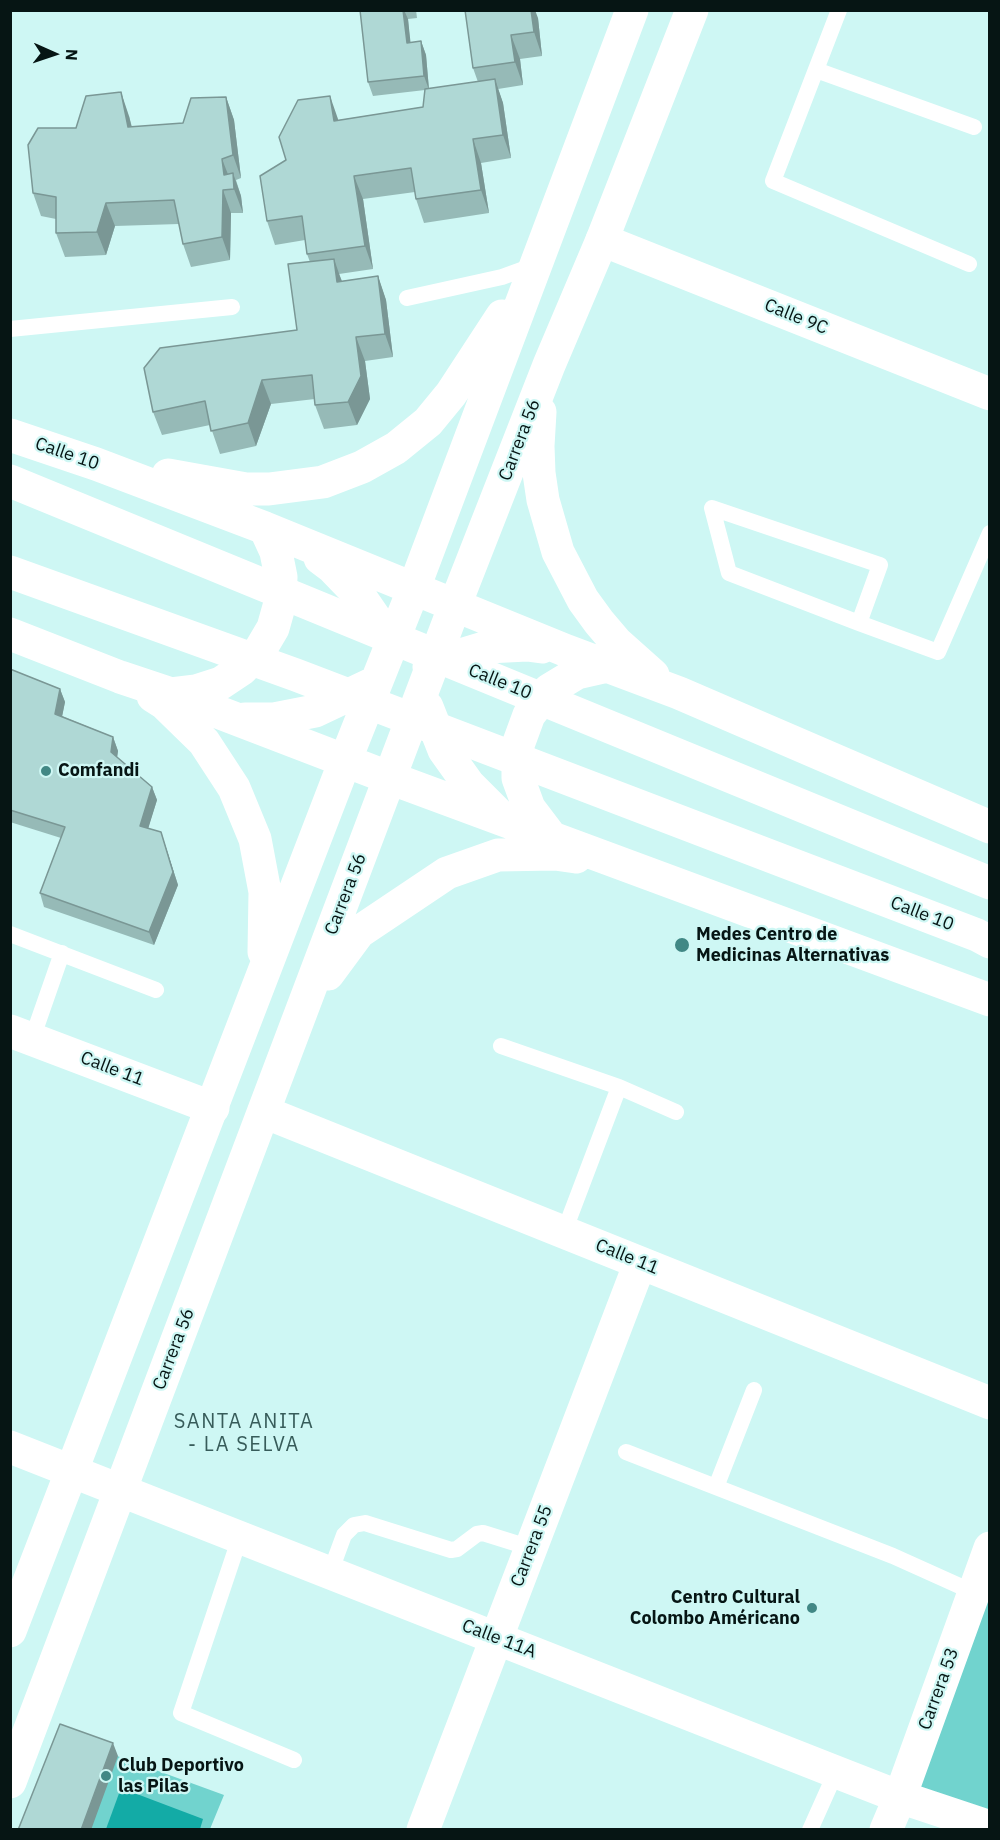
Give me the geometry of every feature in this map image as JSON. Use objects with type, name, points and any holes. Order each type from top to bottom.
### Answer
[{"type":"street","points":[[406,673],[414,588],[632,10]]},
{"type":"street","name":"Carrera 56","points":[[10,1631],[345,761],[455,605],[692,10]]},
{"type":"street","name":"Calle 9C","points":[[602,240],[990,394]]},
{"type":"street","points":[[96,464],[246,489],[290,488],[307,485],[362,467],[410,438],[441,407],[536,265]]},
{"type":"street","points":[[549,365],[539,419],[538,446],[543,500],[558,552],[584,600],[616,642],[650,672],[679,693]]},
{"type":"street","name":"Calle 10","points":[[10,435],[96,464],[265,528],[567,651],[679,693],[990,827]]},
{"type":"street","name":"Calle 10","points":[[10,481],[990,883]]},
{"type":"street","points":[[171,694],[196,692],[221,683],[242,669],[260,650],[273,628],[280,603],[281,577],[276,552],[265,528]]},
{"type":"street","points":[[302,544],[332,567],[359,595],[406,673],[444,750],[469,785],[504,821]]},
{"type":"street","name":"Calle 10","points":[[10,572],[307,680],[983,939]]},
{"type":"street","points":[[10,633],[120,677],[171,694],[504,821],[990,1000]]},
{"type":"street","points":[[232,718],[274,719],[315,711],[406,673],[487,647],[527,645],[567,651]]},
{"type":"street","points":[[551,837],[529,808],[518,778],[518,746],[529,715],[549,690],[577,673],[608,666]]},
{"type":"street","name":"Carrera 56","points":[[10,1782],[390,778],[406,673]]},
{"type":"street","points":[[120,677],[164,703],[204,742],[234,788],[255,839],[265,892],[265,948],[254,1001]]},
{"type":"street","points":[[286,1052],[328,974],[359,932],[447,873],[498,855],[555,854],[615,862]]},
{"type":"street","name":"Calle 11","points":[[21,1035],[213,1108]]},
{"type":"street","name":"Calle 11","points":[[264,1112],[990,1403]]},
{"type":"street","name":"Carrera 55","points":[[423,1830],[640,1263]]},
{"type":"street","name":"Calle 11A","points":[[10,1447],[900,1797],[990,1827]]},
{"type":"street","name":"Carrera 53","points":[[886,1830],[990,1548]]},
{"type":"lane","points":[[839,10],[773,181],[969,264]]},
{"type":"lane","points":[[816,70],[974,127]]},
{"type":"lane","points":[[407,298],[502,277],[536,265]]},
{"type":"lane","points":[[10,329],[232,307]]},
{"type":"lane","points":[[859,622],[880,565],[712,508],[729,573],[938,652],[990,533]]},
{"type":"lane","points":[[10,934],[156,990]]},
{"type":"lane","points":[[21,1035],[62,953]]},
{"type":"lane","points":[[501,1046],[619,1088],[676,1112]]},
{"type":"lane","points":[[564,1233],[619,1088]]},
{"type":"lane","points":[[716,1487],[754,1390]]},
{"type":"lane","points":[[626,1452],[893,1556],[974,1592]]},
{"type":"lane","points":[[330,1573],[344,1535],[354,1525],[365,1523],[451,1550],[457,1549],[477,1534],[483,1533],[531,1548]]},
{"type":"lane","points":[[240,1538],[181,1713],[294,1760]]},
{"type":"lane","points":[[810,1830],[836,1772]]},
{"type":"shaded area","points":[[989,1548],[989,1827],[900,1797]]},
{"type":"shaded area","name":"Club Deportivo las Pilas","points":[[57,1734],[224,1795],[210,1829],[20,1830]]},
{"type":"shaded area","points":[[121,1788],[203,1819],[200,1829],[106,1829]]},
{"type":"building","points":[[360,10],[403,10],[407,43],[421,41],[424,76],[368,82]]},
{"type":"building","points":[[465,10],[531,10],[534,32],[511,35],[515,62],[473,68]]},
{"type":"building","points":[[495,79],[503,135],[473,139],[481,190],[416,199],[411,168],[354,176],[365,246],[307,254],[302,216],[267,221],[260,176],[286,160],[279,137],[298,100],[330,96],[334,121],[423,107],[425,89]]},
{"type":"building","points":[[121,92],[128,127],[183,123],[191,98],[226,97],[233,155],[222,159],[224,175],[233,173],[234,189],[223,190],[222,237],[183,244],[174,200],[106,203],[97,232],[56,233],[56,197],[33,193],[28,145],[38,128],[76,128],[86,96]]},
{"type":"building","points":[[334,259],[337,282],[378,276],[385,334],[356,337],[361,376],[348,402],[315,405],[312,375],[262,380],[248,423],[211,431],[205,401],[153,412],[144,368],[160,348],[297,330],[288,264]]},
{"type":"building","points":[[10,669],[60,689],[55,714],[113,737],[111,752],[152,787],[140,826],[161,832],[173,872],[149,932],[40,893],[65,827],[10,810]]},
{"type":"building","points":[[60,1724],[113,1743],[81,1830],[18,1830]]},
{"type":"place","name":"Comfandi","points":[[46,771]]},
{"type":"place","name":"Medes Centro de Medicinas Alternativas","points":[[682,945]]},
{"type":"place","name":"Centro Cultural Colombo Américano","points":[[812,1608]]},
{"type":"place","name":"Club Deportivo las Pilas","points":[[106,1776]]},
{"type":"district","name":"SANTA ANITA - LA SELVA","points":[[244,1434]]}]
